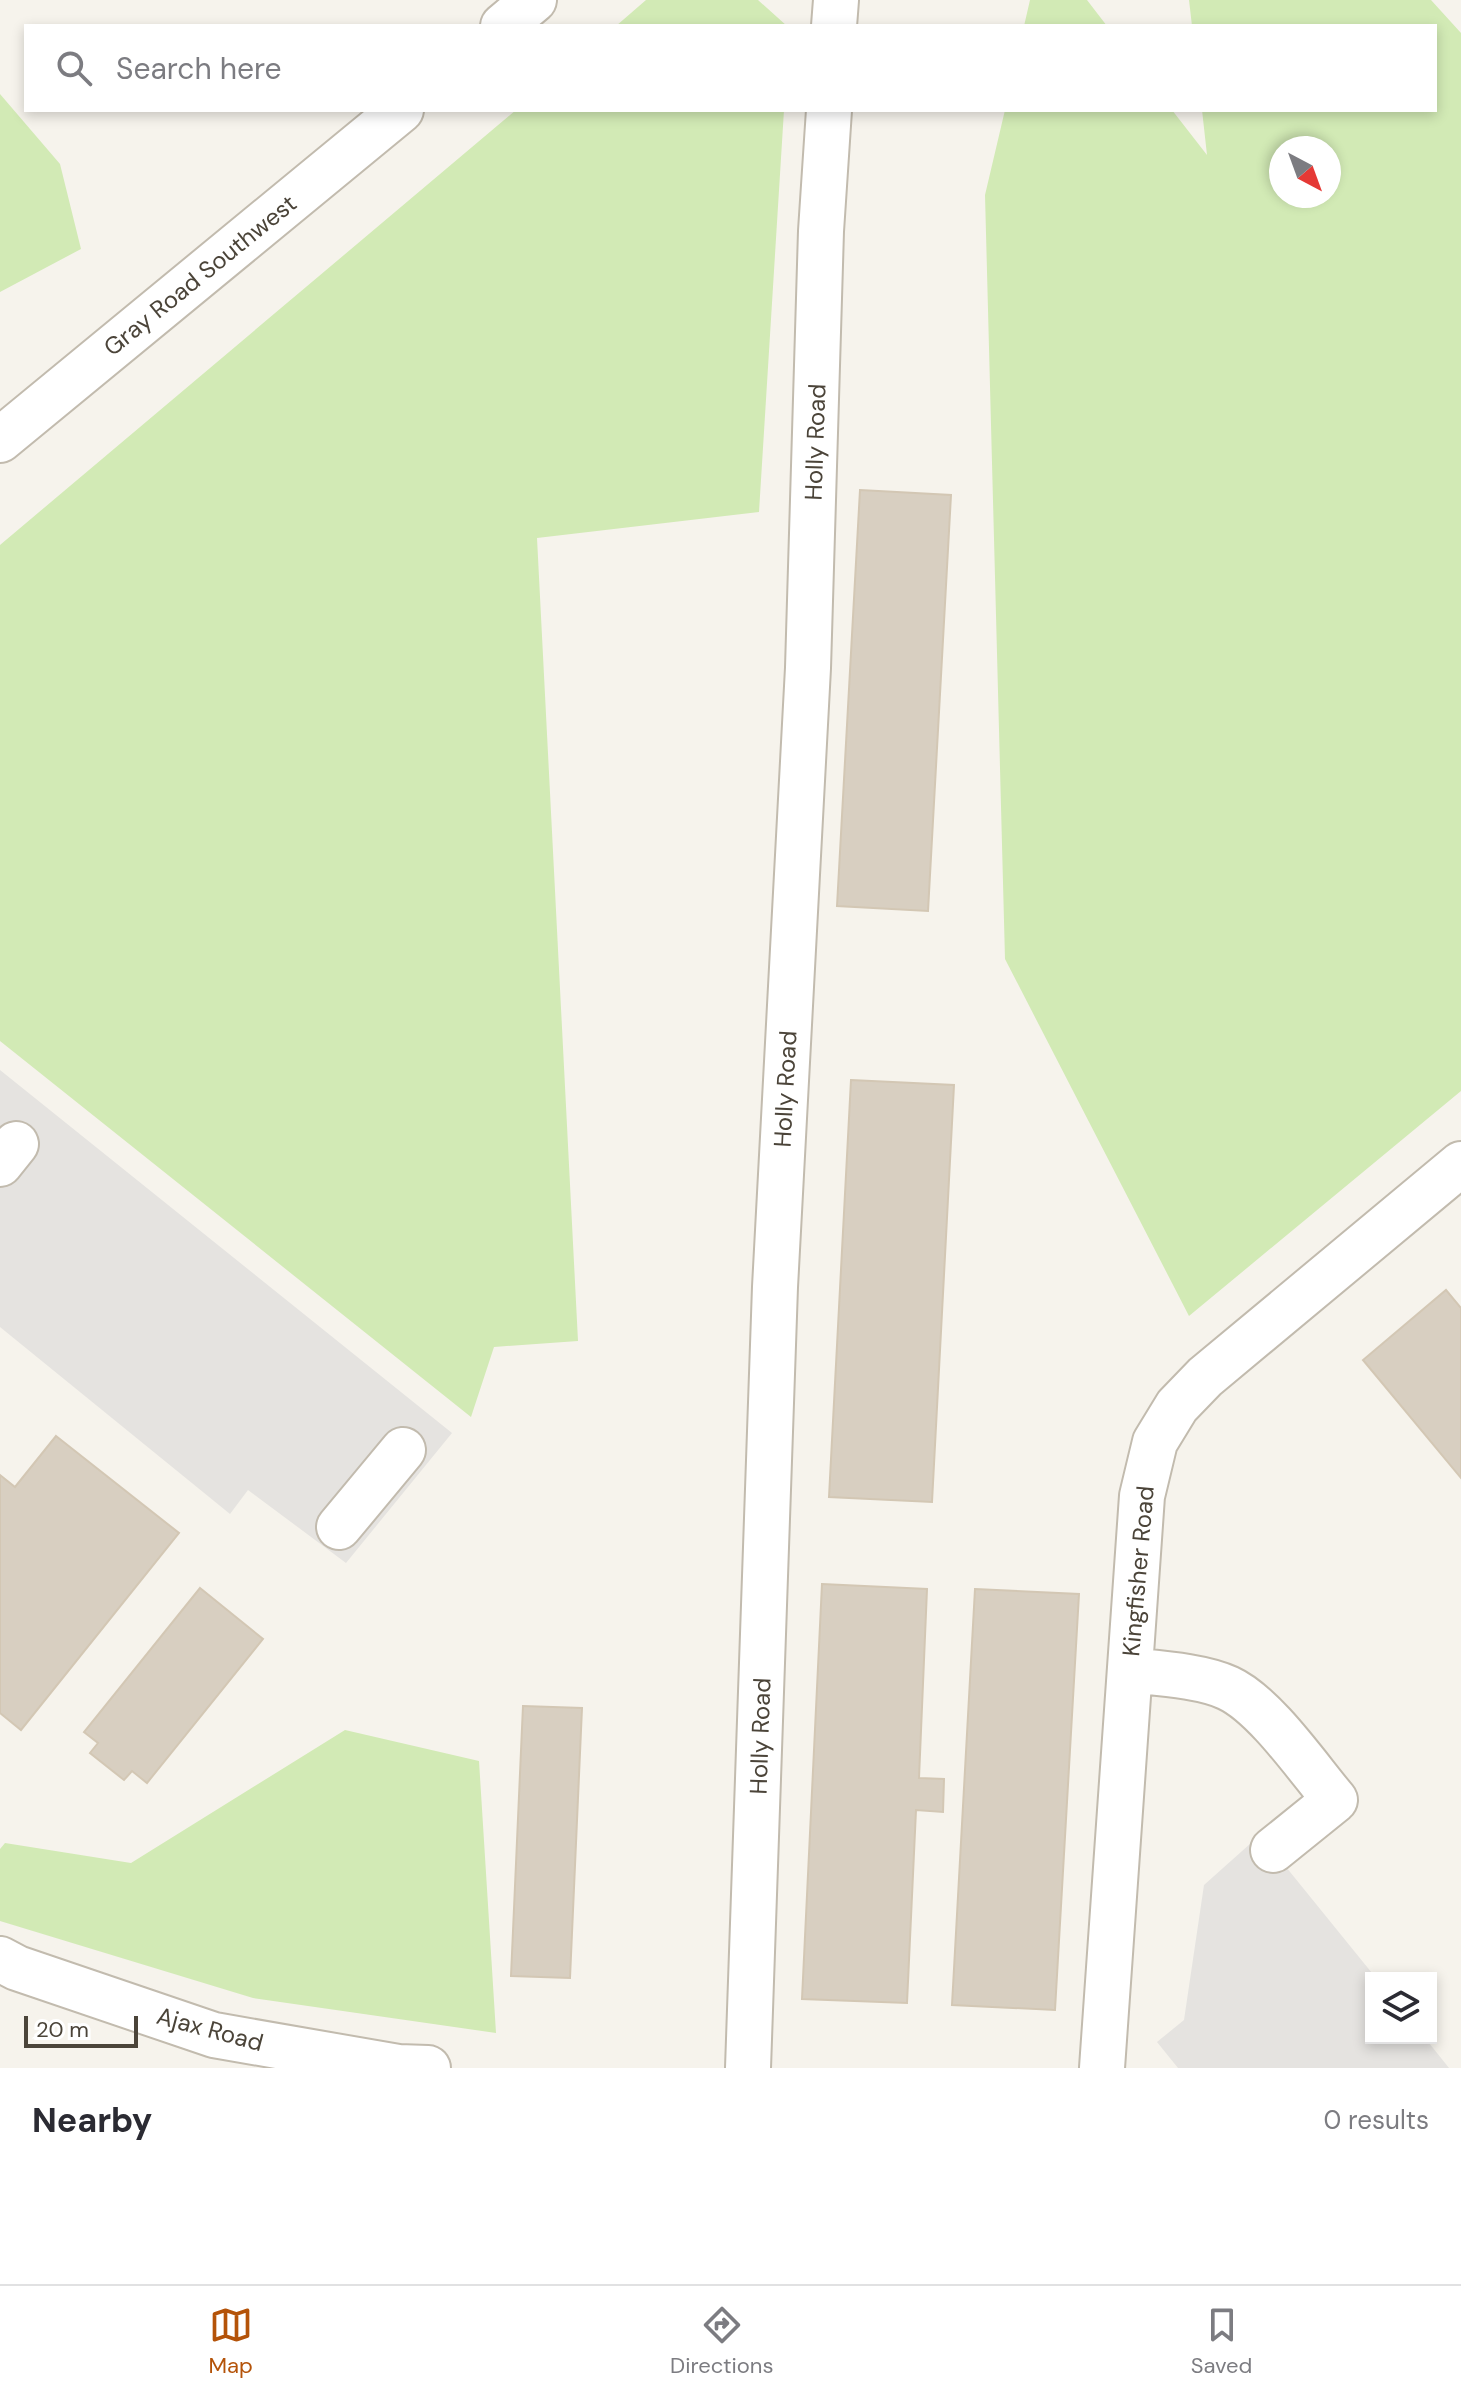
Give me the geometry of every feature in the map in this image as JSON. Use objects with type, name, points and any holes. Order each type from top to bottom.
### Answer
[{"type":"street","points":[[505,24],[534,0]]},
{"type":"street","points":[[834,24],[836,0]]},
{"type":"street","name":"Gray Road Southwest","points":[[0,440],[399,112]]},
{"type":"street","name":"Holly Road","points":[[748,2068],[775,1287],[808,668],[821,231],[829,112]]},
{"type":"street","name":"Kingfisher Road","points":[[1102,2068],[1142,1496],[1155,1442],[1177,1406],[1205,1377],[1461,1164]]},
{"type":"street","points":[[339,1527],[403,1450]]},
{"type":"street","points":[[1130,1670],[1180,1676],[1228,1688],[1262,1713],[1335,1800],[1273,1850]]},
{"type":"street","name":"Ajax Road","points":[[0,1959],[17,1968],[214,2035],[398,2067],[428,2068]]},
{"type":"green space","points":[[646,0],[758,0],[785,24],[618,24]]},
{"type":"green space","points":[[1030,0],[1087,0],[1105,24],[1024,24]]},
{"type":"green space","points":[[1189,0],[1431,0],[1461,33],[1461,1091],[1189,1316],[1005,959],[985,195],[1005,112],[1174,112],[1207,155],[1202,112],[1437,112],[1437,24],[1192,24]]},
{"type":"green space","points":[[0,94],[60,164],[81,249],[0,292]]},
{"type":"green space","points":[[514,112],[784,112],[759,512],[537,538],[578,1341],[494,1347],[471,1417],[0,1041],[0,545]]},
{"type":"green space","points":[[345,1730],[479,1761],[496,2033],[253,1998],[0,1921],[0,1849],[5,1843],[131,1863]]},
{"type":"shaded area","points":[[0,1070],[452,1433],[346,1563],[248,1490],[230,1514],[0,1327]]},
{"type":"shaded area","points":[[1260,1835],[1371,1972],[1365,1972],[1365,2044],[1430,2044],[1449,2068],[1178,2068],[1157,2042],[1184,2020],[1204,1885]]},
{"type":"building","points":[[860,490],[951,495],[928,911],[837,906]]},
{"type":"building","points":[[851,1080],[954,1085],[932,1502],[829,1497]]},
{"type":"building","points":[[1446,1290],[1461,1308],[1461,1478],[1363,1360]]},
{"type":"building","points":[[56,1436],[179,1533],[21,1730],[0,1713],[0,1475],[15,1487]]},
{"type":"building","points":[[822,1584],[927,1589],[919,1778],[944,1779],[943,1812],[916,1810],[907,2003],[802,1999]]},
{"type":"building","points":[[200,1588],[263,1639],[147,1783],[132,1771],[124,1780],[90,1753],[98,1743],[84,1732]]},
{"type":"building","points":[[975,1589],[1079,1594],[1055,2010],[952,2005]]},
{"type":"building","points":[[523,1706],[582,1708],[570,1978],[511,1976]]}]
